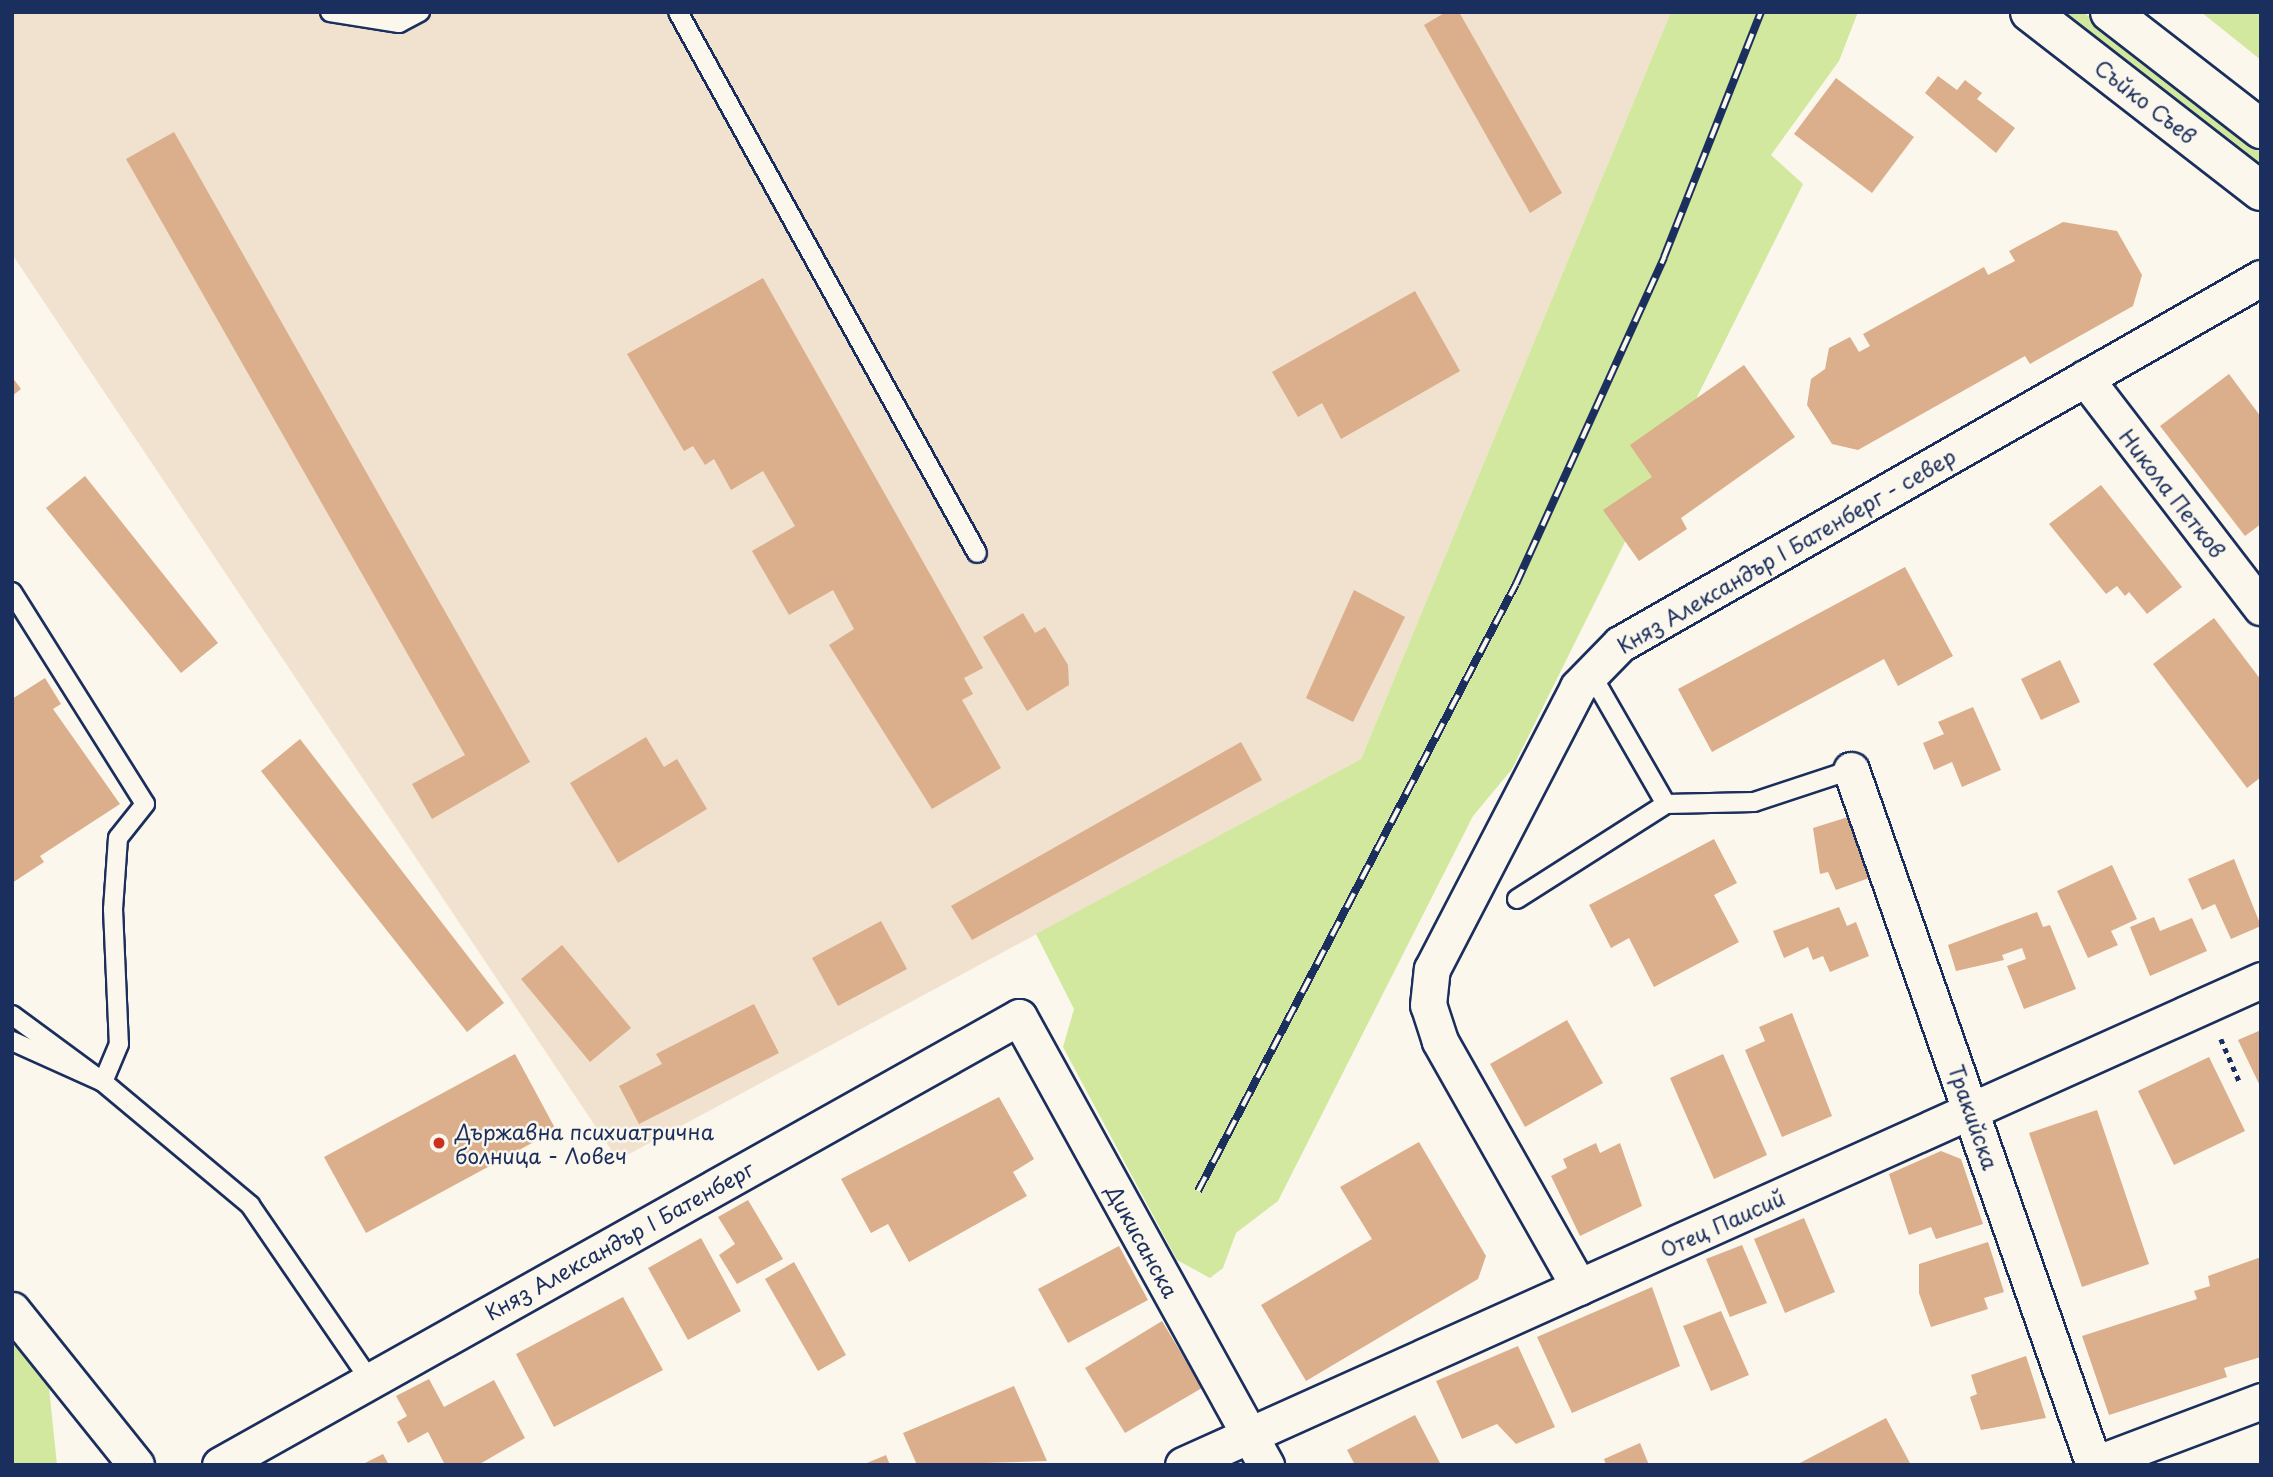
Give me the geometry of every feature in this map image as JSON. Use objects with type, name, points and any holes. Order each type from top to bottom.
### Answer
[{"type":"street","name":"Съйко Съев","points":[[2030,12],[2261,191]]},
{"type":"street","points":[[2110,12],[2134,24],[2261,129]]},
{"type":"street","name":"Княз Александър I Батенберг - север","points":[[1579,1287],[1440,1041],[1429,1005],[1433,969],[1590,671],[1620,644],[2261,278]]},
{"type":"street","name":"Никола Петков","points":[[2085,378],[2261,607]]},
{"type":"street","name":"Тракийска","points":[[1851,770],[2093,1464]]},
{"type":"street","name":"Отец Паисий","points":[[1183,1465],[2261,980]]},
{"type":"street","name":"Княз Александър I Батенберг","points":[[220,1465],[369,1379],[1019,1017]]},
{"type":"street","name":"Дикисанска","points":[[1019,1017],[1266,1465]]},
{"type":"street","points":[[12,1310],[136,1465]]},
{"type":"street","points":[[2093,1464],[2261,1401]]},
{"type":"lane","points":[[330,12],[399,23],[420,12]]},
{"type":"lane","points":[[678,12],[977,553]]},
{"type":"lane","points":[[12,592],[145,804],[118,838],[113,909],[119,1044],[103,1082]]},
{"type":"lane","points":[[1590,671],[1666,804]]},
{"type":"lane","points":[[1517,899],[1666,804],[1754,802],[1851,770]]},
{"type":"lane","points":[[12,1015],[103,1082],[250,1205],[369,1379]]},
{"type":"lane","points":[[12,1041],[103,1082]]},
{"type":"path","points":[[2217,1032],[2240,1083]]},
{"type":"shaded area","points":[[12,12],[1671,12],[1361,759],[618,1160],[12,254]]},
{"type":"green space","points":[[1671,12],[1858,12],[1839,61],[1771,155],[1803,184],[1512,769],[1473,816],[1278,1201],[1236,1233],[1223,1268],[1210,1278],[1177,1260],[1063,1047],[1074,1009],[1036,934],[1361,759]]},
{"type":"green space","points":[[2061,12],[2083,12],[2261,150],[2261,166]]},
{"type":"green space","points":[[2201,12],[2261,12],[2261,60]]},
{"type":"green space","points":[[12,1343],[48,1378],[57,1465],[12,1465]]},
{"type":"building","points":[[1446,12],[1459,12],[1562,193],[1530,213],[1424,25]]},
{"type":"building","points":[[1938,76],[1957,90],[1965,80],[1982,93],[1977,99],[2015,128],[1996,153],[1925,93]]},
{"type":"building","points":[[1836,78],[1914,137],[1872,193],[1794,134]]},
{"type":"building","points":[[174,132],[530,762],[432,819],[412,784],[465,755],[126,159]]},
{"type":"building","points":[[2063,222],[2117,231],[2142,275],[2133,306],[2030,364],[2025,356],[1858,450],[1832,444],[1807,405],[1811,379],[1825,369],[1829,348],[1850,337],[1859,352],[1870,346],[1863,334],[1984,267],[1988,275],[2015,261],[2009,251]]},
{"type":"building","points":[[763,278],[983,668],[964,678],[973,694],[962,700],[1001,768],[932,809],[829,645],[854,629],[833,590],[789,615],[752,551],[795,526],[763,471],[731,490],[714,459],[705,465],[693,446],[684,451],[627,354]]},
{"type":"building","points":[[1415,291],[1460,371],[1341,439],[1322,403],[1298,417],[1272,372]]},
{"type":"building","points":[[1744,365],[1795,437],[1681,518],[1687,529],[1639,561],[1603,510],[1652,477],[1630,445]]},
{"type":"building","points":[[2229,374],[2261,417],[2261,524],[2245,536],[2160,426]]},
{"type":"building","points":[[12,377],[21,389],[12,396]]},
{"type":"building","points":[[85,476],[218,643],[181,673],[46,508]]},
{"type":"building","points":[[2101,485],[2182,587],[2147,614],[2129,592],[2125,596],[2117,586],[2106,594],[2049,524]]},
{"type":"building","points":[[1905,567],[1953,656],[1898,686],[1884,659],[1712,752],[1678,689]]},
{"type":"building","points":[[1354,590],[1405,617],[1353,722],[1306,698]]},
{"type":"building","points":[[1023,613],[1035,633],[1045,627],[1068,665],[1069,685],[1027,711],[983,637]]},
{"type":"building","points":[[2214,618],[2261,680],[2261,777],[2247,788],[2153,664]]},
{"type":"building","points":[[2060,660],[2080,702],[2041,720],[2021,679]]},
{"type":"building","points":[[45,678],[61,704],[53,709],[120,804],[40,856],[44,862],[12,883],[12,699]]},
{"type":"building","points":[[1973,707],[2001,770],[1962,787],[1952,762],[1934,770],[1923,743],[1944,734],[1938,722]]},
{"type":"building","points":[[646,737],[664,767],[677,759],[707,809],[618,863],[570,783]]},
{"type":"building","points":[[300,739],[504,1003],[467,1032],[261,771]]},
{"type":"building","points":[[1241,742],[1262,780],[972,940],[951,906]]},
{"type":"building","points":[[1848,817],[1869,878],[1836,890],[1828,872],[1820,874],[1813,828]]},
{"type":"building","points":[[1714,839],[1737,883],[1714,895],[1739,942],[1654,987],[1629,938],[1611,948],[1589,905]]},
{"type":"building","points":[[2234,859],[2261,926],[2231,939],[2215,904],[2202,910],[2188,879]]},
{"type":"building","points":[[2112,865],[2137,919],[2111,931],[2118,945],[2088,958],[2057,891]]},
{"type":"building","points":[[1839,907],[1847,926],[1856,922],[1869,956],[1830,972],[1823,956],[1813,960],[1808,947],[1784,958],[1773,931]]},
{"type":"building","points":[[2037,912],[2043,927],[2050,925],[2076,989],[2024,1009],[2007,966],[2026,959],[2022,948],[2002,955],[2004,960],[1956,971],[1948,945]]},
{"type":"building","points":[[2154,917],[2160,931],[2192,918],[2207,951],[2150,976],[2130,927]]},
{"type":"building","points":[[881,921],[907,969],[838,1006],[812,958]]},
{"type":"building","points":[[562,945],[631,1028],[590,1062],[521,979]]},
{"type":"building","points":[[754,1004],[779,1053],[639,1124],[619,1086],[662,1064],[656,1054]]},
{"type":"building","points":[[1792,1013],[1832,1116],[1782,1137],[1745,1050],[1765,1041],[1759,1027]]},
{"type":"building","points":[[1567,1020],[1603,1083],[1525,1127],[1490,1064]]},
{"type":"building","points":[[2261,1030],[2261,1088],[2238,1040]]},
{"type":"building","points":[[515,1054],[556,1130],[366,1233],[324,1157]]},
{"type":"building","points":[[1723,1054],[1767,1155],[1714,1179],[1670,1078]]},
{"type":"building","points":[[2209,1057],[2245,1131],[2174,1165],[2138,1091]]},
{"type":"building","points":[[999,1097],[1034,1159],[1013,1172],[1027,1196],[909,1262],[888,1224],[871,1233],[841,1179]]},
{"type":"building","points":[[2097,1110],[2149,1264],[2082,1287],[2029,1133]]},
{"type":"building","points":[[1419,1142],[1486,1256],[1478,1279],[1306,1381],[1261,1305],[1372,1239],[1340,1187]]},
{"type":"building","points":[[1596,1143],[1600,1153],[1620,1143],[1642,1206],[1580,1236],[1551,1176],[1567,1168],[1563,1159]]},
{"type":"building","points":[[1941,1151],[1961,1159],[1983,1224],[1936,1239],[1931,1227],[1909,1235],[1889,1174]]},
{"type":"building","points":[[748,1200],[783,1259],[737,1284],[719,1255],[735,1244],[718,1217]]},
{"type":"building","points":[[1804,1218],[1835,1292],[1785,1313],[1754,1239]]},
{"type":"building","points":[[701,1238],[741,1311],[688,1340],[648,1268]]},
{"type":"building","points":[[1988,1242],[2004,1292],[1984,1298],[1988,1309],[1931,1327],[1919,1293],[1919,1264]]},
{"type":"building","points":[[1742,1245],[1767,1303],[1730,1317],[1706,1259]]},
{"type":"building","points":[[1119,1246],[1148,1300],[1068,1343],[1038,1289]]},
{"type":"building","points":[[2261,1257],[2261,1357],[2224,1368],[2227,1377],[2109,1415],[2082,1336],[2197,1299],[2194,1291],[2210,1286],[2208,1276]]},
{"type":"building","points":[[794,1262],[846,1355],[818,1371],[765,1279]]},
{"type":"building","points":[[1652,1287],[1680,1366],[1572,1413],[1537,1337]]},
{"type":"building","points":[[623,1297],[663,1370],[554,1427],[516,1354]]},
{"type":"building","points":[[1721,1311],[1749,1375],[1711,1391],[1683,1326]]},
{"type":"building","points":[[1162,1321],[1202,1388],[1125,1433],[1085,1368]]},
{"type":"building","points":[[1518,1346],[1555,1427],[1516,1444],[1497,1424],[1462,1439],[1436,1381]]},
{"type":"building","points":[[2026,1356],[2046,1418],[1981,1430],[1970,1397],[1977,1394],[1971,1375]]},
{"type":"building","points":[[429,1379],[444,1407],[494,1380],[525,1438],[478,1465],[445,1465],[428,1432],[408,1443],[397,1422],[407,1416],[396,1396]]},
{"type":"building","points":[[1014,1386],[1047,1461],[917,1465],[903,1433]]},
{"type":"building","points":[[1415,1415],[1441,1465],[1355,1465],[1347,1450]]},
{"type":"building","points":[[1886,1418],[1911,1465],[1796,1465]]},
{"type":"building","points":[[1640,1443],[1649,1465],[1606,1465],[1604,1459]]},
{"type":"building","points":[[383,1454],[389,1465],[361,1465]]},
{"type":"building","points":[[886,1455],[890,1465],[862,1465]]},
{"type":"railway","points":[[1198,1191],[1516,584],[1664,257],[1761,12]]},
{"type":"place","name":"Държавна психиатрична болница - Ловеч","points":[[439,1143]]}]
